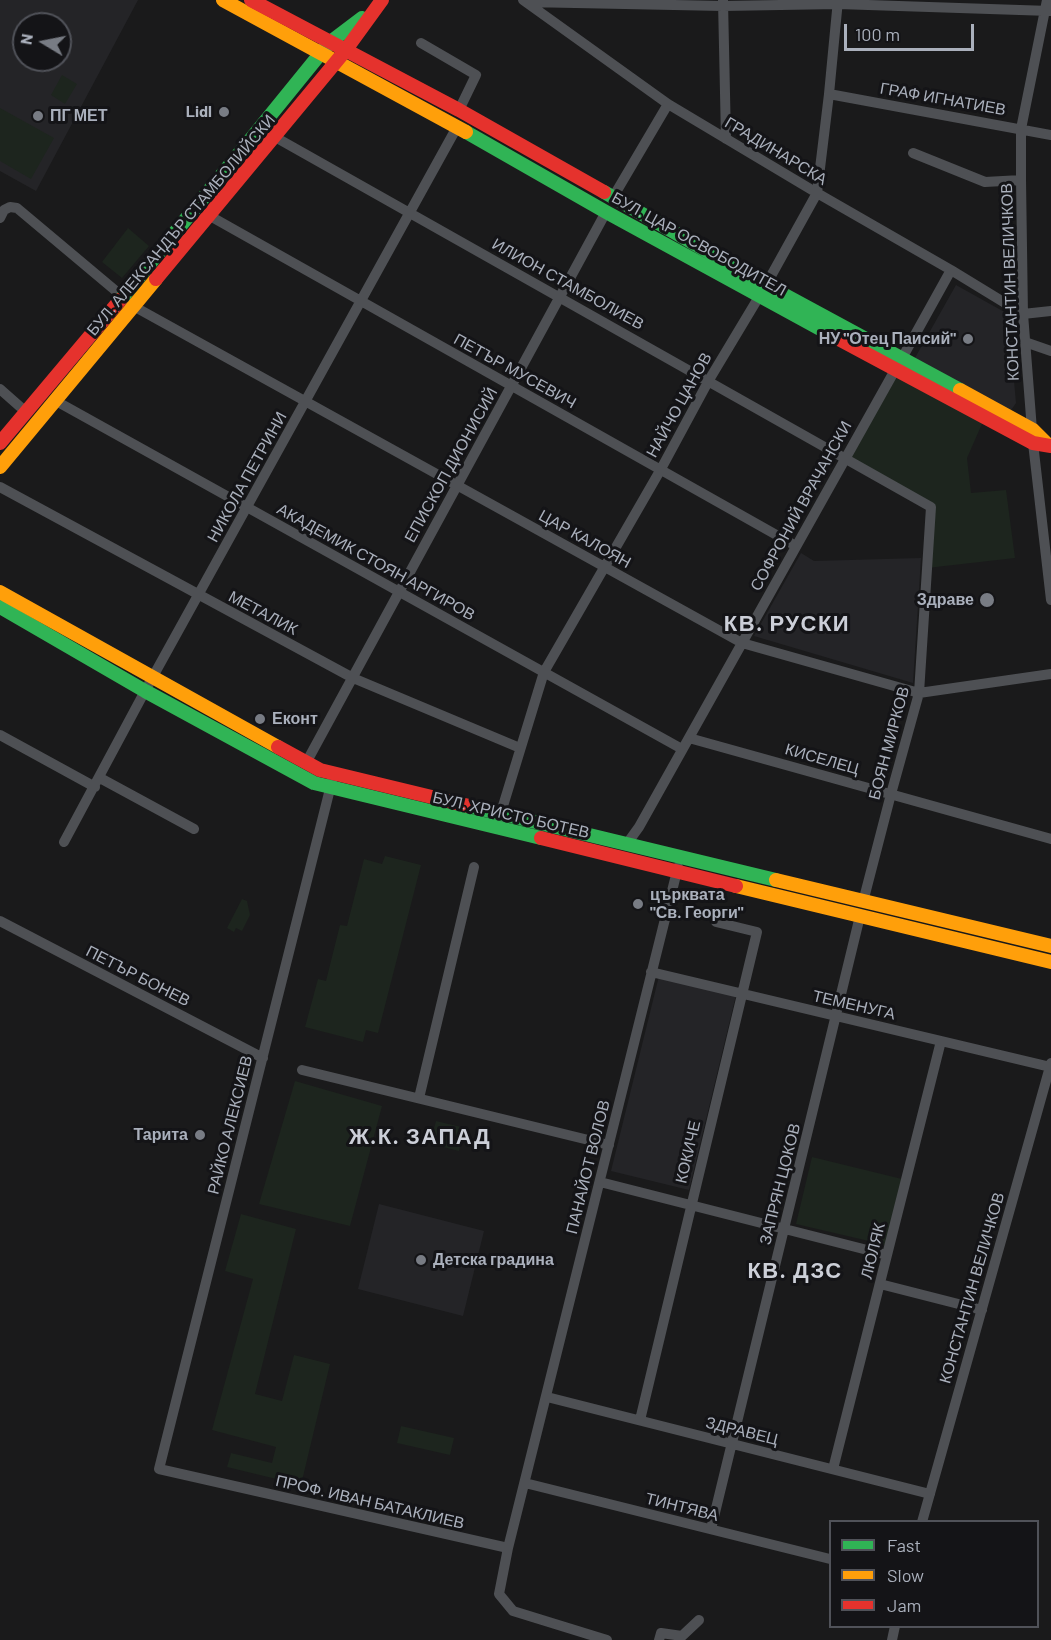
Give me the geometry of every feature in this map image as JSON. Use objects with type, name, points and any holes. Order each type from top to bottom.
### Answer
[{"type":"street","points":[[223,0],[340,56]]},
{"type":"street","points":[[251,0],[325,48]]},
{"type":"street","points":[[524,1],[838,2],[1048,7]]},
{"type":"street","name":"ГРАДИНАРСКА","points":[[524,1],[668,104],[1023,314]]},
{"type":"street","name":"НАЙЧО ЦАНОВ","points":[[496,828],[544,672],[817,193],[838,2]]},
{"type":"street","points":[[723,3],[726,139]]},
{"type":"street","name":"БУЛ. АЛЕКСАНДЪР СТАМБОЛИЙСКИ","points":[[0,443],[325,48],[378,4]]},
{"type":"street","name":"БУЛ. АЛЕКСАНДЪР СТАМБОЛИЙСКИ","points":[[0,467],[135,306],[215,219],[279,139],[378,4]]},
{"type":"street","name":"КОНСТАНТИН ВЕЛИЧКОВ","points":[[1048,7],[1021,129],[1021,180],[1023,314],[1031,406],[1041,441],[1051,600]]},
{"type":"street","points":[[422,43],[476,75],[459,110]]},
{"type":"street","name":"БУЛ. ЦАР ОСВОБОДИТЕЛ","points":[[340,56],[459,110],[612,199],[763,291]]},
{"type":"street","name":"БУЛ. ЦАР ОСВОБОДИТЕЛ","points":[[340,56],[606,213],[1011,418],[1041,441]]},
{"type":"street","name":"ГРАФ ИГНАТИЕВ","points":[[829,94],[1051,135]]},
{"type":"street","points":[[612,199],[668,104]]},
{"type":"street","name":"НИКОЛА ПЕТРИНИ","points":[[64,842],[153,676],[457,127]]},
{"type":"street","name":"ИЛИОН СТАМБОЛИЕВ","points":[[279,139],[846,458]]},
{"type":"street","points":[[913,153],[985,182],[1021,180]]},
{"type":"street","name":"ЦАР КАЛОЯН","points":[[0,218],[4,210],[10,207],[17,208],[135,306],[742,643],[919,693],[1051,674]]},
{"type":"street","name":"ЕПИСКОП ДИОНИСИЙ","points":[[309,757],[606,213]]},
{"type":"street","name":"ПЕТЪР МУСЕВИЧ","points":[[215,219],[796,546]]},
{"type":"street","name":"СОФРОНИЙ ВРАЧАНСКИ","points":[[626,845],[639,827],[951,270]]},
{"type":"street","points":[[1023,314],[1051,311]]},
{"type":"street","points":[[1025,342],[1051,351]]},
{"type":"street","name":"БУЛ. ЦАР ОСВОБОДИТЕЛ","points":[[900,361],[1041,441]]},
{"type":"street","points":[[0,389],[26,411]]},
{"type":"street","name":"АКАДЕМИК СТОЯН АРГИРОВ","points":[[56,401],[682,749]]},
{"type":"street","points":[[1011,418],[1020,416],[1031,406]]},
{"type":"street","name":"БОЯН МИРКОВ","points":[[846,458],[931,507],[919,693],[862,909]]},
{"type":"street","name":"МЕТАЛИК","points":[[0,487],[352,678],[520,748]]},
{"type":"street","name":"БУЛ. ХРИСТО БОТЕВ","points":[[0,592],[153,676],[309,757],[334,774],[626,845],[678,864]]},
{"type":"street","name":"БУЛ. ХРИСТО БОТЕВ","points":[[0,607],[145,691],[298,775],[330,788],[496,828],[678,864],[862,909],[1051,962]]},
{"type":"street","points":[[0,735],[194,829]]},
{"type":"street","name":"КИСЕЛЕЦ","points":[[689,738],[1051,839]]},
{"type":"street","name":"РАЙКО АЛЕКСИЕВ","points":[[159,1469],[334,774]]},
{"type":"street","name":"ПАНАЙОТ ВОЛОВ","points":[[525,1484],[678,864]]},
{"type":"street","points":[[419,1098],[474,867]]},
{"type":"street","name":"БУЛ. ХРИСТО БОТЕВ","points":[[862,909],[1051,946]]},
{"type":"street","name":"ЗАПРЯН ЦОКОВ","points":[[711,1529],[862,909]]},
{"type":"street","name":"ПЕТЪР БОНЕВ","points":[[0,921],[263,1058]]},
{"type":"street","name":"КОКИЧЕ","points":[[640,1420],[757,932],[716,922]]},
{"type":"street","name":"ТЕМЕНУГА","points":[[651,972],[1051,1065]]},
{"type":"street","name":"ЛЮЛЯК","points":[[833,1469],[941,1041]]},
{"type":"street","name":"КОНСТАНТИН ВЕЛИЧКОВ","points":[[922,1520],[1051,1065]]},
{"type":"street","points":[[302,1070],[609,1144]]},
{"type":"street","points":[[600,1182],[887,1255]]},
{"type":"street","points":[[880,1284],[981,1310]]},
{"type":"street","name":"ЗДРАВЕЦ","points":[[547,1396],[930,1494]]},
{"type":"street","name":"ПРОФ. ИВАН БАТАКЛИЕВ","points":[[159,1469],[508,1548]]},
{"type":"street","points":[[525,1484],[508,1548],[499,1594],[513,1611],[607,1640]]},
{"type":"street","name":"ТИНТЯВА","points":[[525,1484],[829,1558]]},
{"type":"street","points":[[659,1640],[661,1633],[682,1636],[699,1620]]},
{"type":"shaded area","name":"ПГ МЕТ","points":[[0,0],[138,0],[36,191],[0,171]]},
{"type":"shaded area","points":[[62,75],[77,84],[65,104],[51,95]]},
{"type":"shaded area","points":[[0,108],[54,138],[31,179],[0,161]]},
{"type":"shaded area","points":[[128,228],[149,246],[122,278],[102,262]]},
{"type":"shaded area","name":"НУ \"Отец Паисий\"","points":[[956,285],[1008,314],[1016,403],[1007,416],[911,365]]},
{"type":"shaded area","points":[[895,370],[985,417],[967,458],[971,493],[1006,490],[1015,558],[927,568],[930,507],[846,458]]},
{"type":"shaded area","points":[[801,553],[814,561],[921,558],[913,683],[754,636]]},
{"type":"shaded area","points":[[385,856],[421,865],[378,1033],[366,1030],[363,1042],[305,1027],[318,979],[326,981],[340,925],[347,926],[364,859],[382,864]]},
{"type":"shaded area","points":[[242,899],[247,901],[250,915],[242,931],[236,928],[234,932],[227,928]]},
{"type":"shaded area","points":[[659,976],[736,995],[689,1190],[611,1171]]},
{"type":"shaded area","points":[[295,1081],[382,1106],[350,1226],[259,1204]]},
{"type":"shaded area","points":[[436,1121],[461,1127],[464,1131],[459,1151],[439,1146],[441,1139],[432,1136]]},
{"type":"shaded area","points":[[812,1157],[902,1179],[886,1245],[796,1224]]},
{"type":"shaded area","name":"Детска градина","points":[[379,1204],[484,1231],[463,1316],[358,1289]]},
{"type":"shaded area","points":[[241,1214],[296,1229],[255,1394],[282,1401],[294,1355],[330,1364],[301,1485],[227,1467],[231,1453],[272,1463],[276,1447],[212,1430],[253,1279],[225,1271]]},
{"type":"shaded area","points":[[401,1426],[454,1438],[450,1455],[397,1443]]},
{"type":"traffic: fast","points":[[121,299],[329,43],[362,18]]},
{"type":"traffic: fast","points":[[466,132],[606,212],[837,338]]},
{"type":"traffic: fast","points":[[604,192],[766,285],[960,390]]},
{"type":"traffic: fast","points":[[0,607],[145,691],[314,783],[541,838]]},
{"type":"traffic: fast","points":[[469,806],[776,880]]},
{"type":"traffic: slow","points":[[223,0],[466,132]]},
{"type":"traffic: slow","points":[[0,467],[156,279]]},
{"type":"traffic: slow","points":[[960,390],[1033,430],[1048,445]]},
{"type":"traffic: slow","points":[[0,592],[278,747]]},
{"type":"traffic: slow","points":[[776,880],[1051,946]]},
{"type":"traffic: slow","points":[[736,886],[1051,962]]},
{"type":"traffic: jam","points":[[251,0],[459,110],[604,192]]},
{"type":"traffic: jam","points":[[156,279],[345,51],[382,0]]},
{"type":"traffic: jam","points":[[0,443],[121,299]]},
{"type":"traffic: jam","points":[[837,338],[1033,443],[1051,446]]},
{"type":"traffic: jam","points":[[278,747],[320,770],[469,806]]},
{"type":"traffic: jam","points":[[541,838],[736,886]]},
{"type":"place","name":"Lidl","points":[[224,112]]},
{"type":"place","name":"ПГ МЕТ","points":[[38,116]]},
{"type":"place","name":"НУ \"Отец Паисий\"","points":[[968,339]]},
{"type":"place","name":"Здраве","points":[[987,600]]},
{"type":"place","name":"Еконт","points":[[260,719]]},
{"type":"place","name":"църквата \"Св. Георги\"","points":[[638,904]]},
{"type":"place","name":"Тарита","points":[[200,1135]]},
{"type":"place","name":"Детска градина","points":[[421,1260]]},
{"type":"district","name":"КВ. РУСКИ","points":[[787,624]]},
{"type":"district","name":"Ж.К. ЗАПАД","points":[[420,1137]]},
{"type":"district","name":"КВ. ДЗС","points":[[795,1271]]}]
